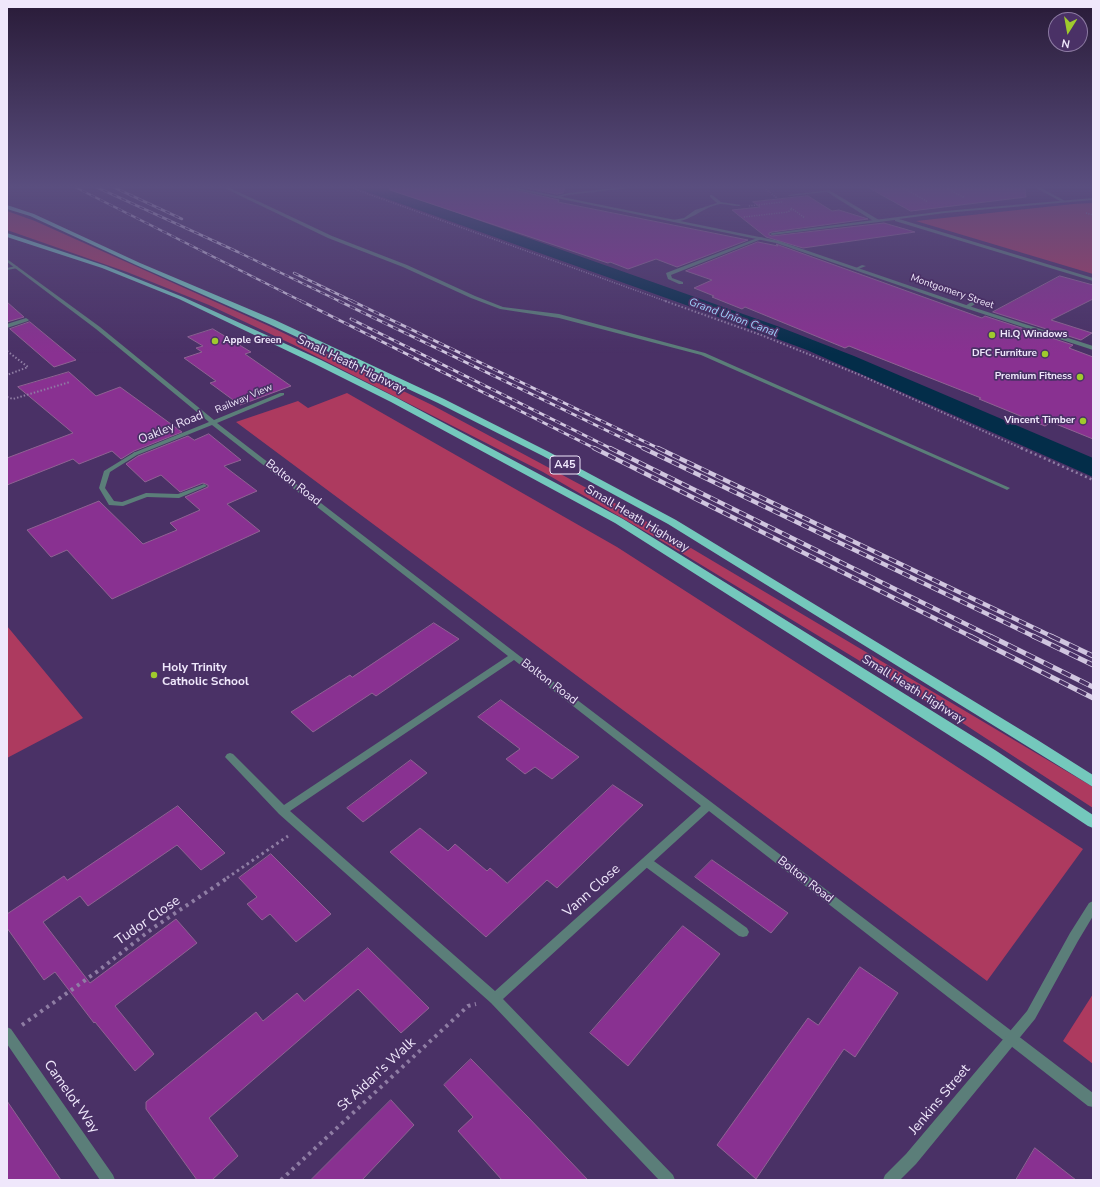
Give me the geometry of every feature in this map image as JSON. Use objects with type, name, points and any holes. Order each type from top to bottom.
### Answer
[{"type":"highway","name":"Small Heath Highway","points":[[26,241],[104,267],[181,298],[311,358],[394,400],[620,521],[984,749],[1093,822]]},
{"type":"highway","name":"Small Heath Highway","points":[[89,241],[272,322],[442,401],[546,454],[672,522],[1031,742],[1093,782]]},
{"type":"street","points":[[341,241],[405,266],[473,297],[502,308],[558,316],[703,354],[1007,488]]},
{"type":"street","points":[[681,283],[670,279],[668,274],[753,241]]},
{"type":"street","name":"Montgomery Street","points":[[774,241],[1093,348]]},
{"type":"street","points":[[967,241],[1093,280]]},
{"type":"street","name":"Bolton Road","points":[[7,260],[98,328],[214,423],[514,656],[1093,1101]]},
{"type":"street","points":[[856,269],[864,266]]},
{"type":"street","points":[[7,269],[16,267]]},
{"type":"street","points":[[967,307],[973,303]]},
{"type":"street","points":[[7,326],[26,320]]},
{"type":"street","name":"Railway View","points":[[214,423],[282,394]]},
{"type":"street","name":"Oakley Road","points":[[204,486],[179,496],[146,495],[123,504],[112,503],[102,488],[107,471],[135,454],[214,423]]},
{"type":"street","points":[[284,811],[514,656]]},
{"type":"street","points":[[230,757],[284,811],[495,999],[668,1180]]},
{"type":"street","name":"Vann Close","points":[[495,999],[709,805]]},
{"type":"street","points":[[647,862],[743,932]]},
{"type":"street","name":"Jenkins Street","points":[[890,1180],[912,1159],[1031,1015],[1074,936],[1093,906]]},
{"type":"street","name":"Camelot Way","points":[[8,1034],[108,1180]]},
{"type":"path","points":[[500,241],[761,335],[860,375],[1093,480]]},
{"type":"path","points":[[7,351],[28,367],[7,375]]},
{"type":"path","points":[[7,397],[13,399],[70,382]]},
{"type":"path","name":"Tudor Close","points":[[8,1034],[98,971],[153,928],[207,893],[302,826]]},
{"type":"path","name":"St Aidan's Walk","points":[[281,1180],[468,1006],[495,999]]},
{"type":"shaded area","points":[[40,241],[80,241],[269,326],[432,405],[622,507],[1093,787],[1093,808],[964,724],[665,543],[543,472],[294,345],[209,305],[127,272]]},
{"type":"shaded area","points":[[984,241],[1093,241],[1093,274]]},
{"type":"shaded area","points":[[347,393],[617,547],[1083,849],[987,981],[236,422],[298,401],[308,408]]},
{"type":"shaded area","points":[[7,626],[83,718],[7,758]]},
{"type":"shaded area","points":[[1093,994],[1093,1064],[1063,1041]]},
{"type":"water","name":"Grand Union Canal","points":[[507,241],[538,241],[777,326],[854,356],[1093,458],[1093,477],[807,350]]},
{"type":"building","points":[[543,241],[744,241],[677,267],[656,259],[628,269],[610,262],[608,263]]},
{"type":"building","points":[[781,241],[849,241],[803,248]]},
{"type":"building","points":[[758,242],[778,246],[776,244],[982,318],[985,316],[1073,345],[1069,348],[1093,357],[1093,439],[1051,422],[1045,426],[979,399],[981,398],[849,346],[845,348],[745,307],[742,309],[694,288],[712,280],[686,271]]},
{"type":"building","points":[[1060,276],[1093,285],[1093,299],[1051,320],[1092,333],[1081,340],[993,312]]},
{"type":"building","points":[[7,302],[24,317],[7,322]]},
{"type":"building","points":[[30,322],[76,360],[54,367],[10,329]]},
{"type":"building","points":[[213,329],[251,352],[245,354],[291,386],[240,405],[210,383],[216,381],[184,358],[202,352],[196,348],[203,346],[188,337]]},
{"type":"building","points":[[69,372],[96,396],[120,387],[182,432],[134,451],[121,459],[112,451],[79,464],[73,459],[7,485],[7,458],[73,433],[18,387]]},
{"type":"building","points":[[209,434],[241,460],[224,466],[257,491],[227,504],[260,531],[112,599],[67,550],[51,557],[27,530],[99,501],[143,544],[177,530],[170,523],[200,510],[185,497],[208,487],[208,485],[203,483],[180,492],[161,475],[145,482],[126,464],[138,456],[188,436],[194,440]]},
{"type":"building","points":[[434,623],[459,639],[376,696],[372,693],[313,732],[291,712],[350,675],[352,677]]},
{"type":"building","points":[[501,700],[579,757],[552,779],[535,767],[525,774],[506,759],[520,749],[478,717]]},
{"type":"building","points":[[411,760],[427,773],[363,822],[347,808]]},
{"type":"building","points":[[613,785],[643,805],[557,888],[547,880],[486,937],[390,852],[420,828],[448,851],[455,844],[487,871],[490,868],[507,883]]},
{"type":"building","points":[[178,806],[225,853],[201,870],[177,845],[88,906],[80,896],[43,922],[90,983],[176,919],[197,943],[115,1006],[154,1054],[135,1071],[95,1022],[94,1023],[55,972],[44,980],[7,928],[7,914],[64,876],[67,880]]},
{"type":"building","points":[[271,854],[331,914],[296,942],[270,914],[262,920],[247,904],[257,897],[239,878]]},
{"type":"building","points":[[712,860],[788,913],[771,933],[695,877]]},
{"type":"building","points":[[683,926],[720,954],[628,1066],[590,1033]]},
{"type":"building","points":[[368,948],[429,1008],[401,1033],[358,989],[209,1118],[238,1156],[212,1180],[197,1180],[146,1109],[146,1102],[256,1012],[263,1021],[297,993],[304,1001]]},
{"type":"building","points":[[860,967],[898,993],[855,1057],[844,1049],[756,1179],[717,1145],[808,1018],[818,1025]]},
{"type":"building","points":[[471,1059],[588,1180],[502,1180],[458,1131],[473,1117],[444,1085]]},
{"type":"building","points":[[391,1100],[414,1125],[362,1180],[311,1180]]},
{"type":"building","points":[[7,1101],[61,1180],[7,1180]]},
{"type":"building","points":[[1035,1148],[1076,1180],[1016,1180]]},
{"type":"railway","points":[[183,241],[303,302]]},
{"type":"railway","points":[[215,241],[341,302]]},
{"type":"railway","points":[[294,273],[354,302]]},
{"type":"railway","points":[[301,301],[596,449]]},
{"type":"railway","points":[[339,301],[645,449]]},
{"type":"railway","points":[[352,301],[660,449]]},
{"type":"railway","points":[[351,319],[612,449]]},
{"type":"railway","points":[[610,448],[992,637]]},
{"type":"railway","points":[[643,448],[1035,637]]},
{"type":"railway","points":[[658,448],[1053,637]]},
{"type":"railway","points":[[596,449],[970,636]]},
{"type":"railway","points":[[970,636],[1093,698]]},
{"type":"railway","points":[[990,636],[1093,687]]},
{"type":"railway","points":[[1033,636],[1093,665]]},
{"type":"railway","points":[[1051,636],[1093,656]]},
{"type":"place","name":"Hi.Q Windows","points":[[992,335]]},
{"type":"place","name":"Apple Green","points":[[215,341]]},
{"type":"place","name":"DFC Furniture","points":[[1045,354]]},
{"type":"place","name":"Premium Fitness","points":[[1080,377]]},
{"type":"place","name":"Vincent Timber","points":[[1083,421]]},
{"type":"place","name":"Holy Trinity Catholic School","points":[[154,675]]}]
